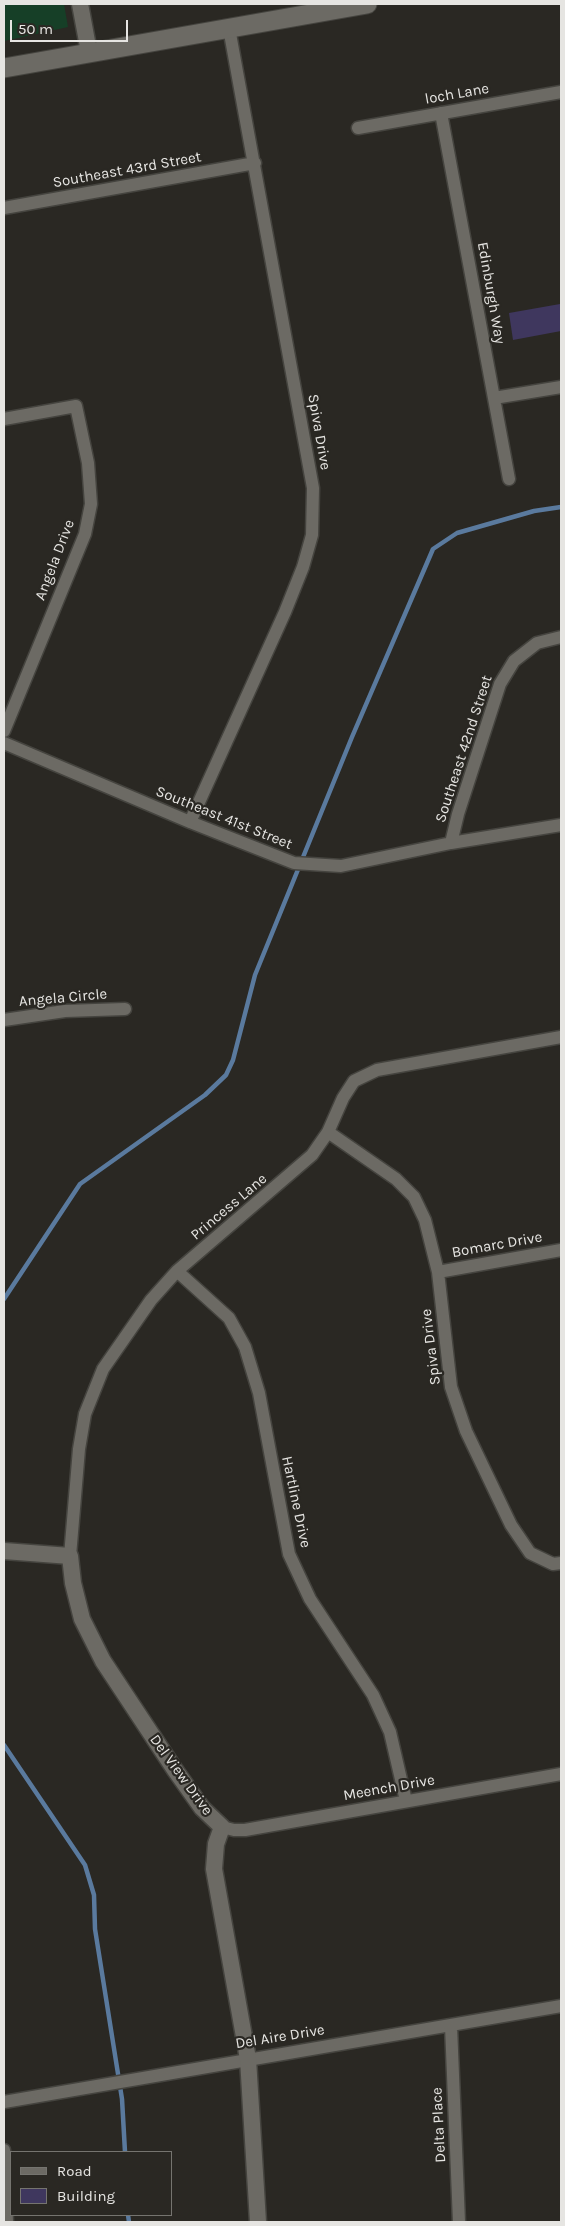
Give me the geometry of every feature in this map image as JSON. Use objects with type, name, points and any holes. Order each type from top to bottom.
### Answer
[{"type":"main road","points":[[4,68],[367,4]]},
{"type":"street","points":[[80,4],[89,52]]},
{"type":"street","name":"Spiva Drive","points":[[190,822],[285,612],[303,566],[312,535],[313,488],[229,28]]},
{"type":"street","name":"loch Lane","points":[[358,128],[561,92]]},
{"type":"street","name":"Edinburgh Way","points":[[441,113],[509,479]]},
{"type":"street","name":"Southeast 43rd Street","points":[[4,208],[255,163]]},
{"type":"street","points":[[494,398],[561,387]]},
{"type":"street","name":"Angela Drive","points":[[4,419],[76,406],[88,464],[91,504],[85,534],[4,731]]},
{"type":"street","name":"Southeast 42nd Street","points":[[451,844],[458,814],[500,684],[514,661],[537,643],[561,637]]},
{"type":"street","name":"Southeast 41st Street","points":[[4,743],[190,822],[294,863],[341,866],[561,825]]},
{"type":"street","name":"Angela Circle","points":[[4,1020],[66,1010],[125,1009]]},
{"type":"street","name":"Princess Lane","points":[[70,1556],[79,1449],[85,1414],[103,1370],[151,1300],[177,1271],[293,1174],[312,1155],[328,1132],[343,1098],[354,1081],[376,1070],[561,1037]]},
{"type":"street","name":"Spiva Drive","points":[[328,1132],[396,1179],[414,1196],[425,1220],[438,1272],[451,1387],[466,1431],[510,1525],[530,1553],[553,1564],[561,1563]]},
{"type":"street","name":"Bomarc Drive","points":[[438,1272],[561,1250]]},
{"type":"street","name":"Hartline Drive","points":[[177,1271],[228,1318],[245,1347],[258,1393],[289,1554],[310,1599],[373,1695],[390,1732],[406,1801]]},
{"type":"street","points":[[4,1551],[70,1556]]},
{"type":"street","name":"Del View Drive","points":[[70,1556],[73,1583],[82,1619],[103,1661],[202,1808],[222,1827],[216,1844],[214,1869],[248,2059],[258,2222]]},
{"type":"street","name":"Meench Drive","points":[[222,1827],[245,1830],[561,1774]]},
{"type":"street","name":"Del Aire Drive","points":[[4,2102],[561,2006]]},
{"type":"street","name":"Delta Place","points":[[450,2026],[459,2222]]},
{"type":"street","points":[[4,2150],[8,2222]]},
{"type":"green space","points":[[4,4],[64,4],[68,27],[4,41]]},
{"type":"building","points":[[560,304],[561,331],[513,340],[509,313]]},
{"type":"waterway","points":[[4,1299],[80,1184],[205,1095],[226,1075],[233,1060],[255,975],[352,737],[433,549],[457,533],[534,511],[561,507]]},
{"type":"waterway","points":[[4,1745],[85,1865],[94,1895],[95,1929],[122,2099],[125,2151]]},
{"type":"waterway","points":[[128,2216],[129,2222]]}]
